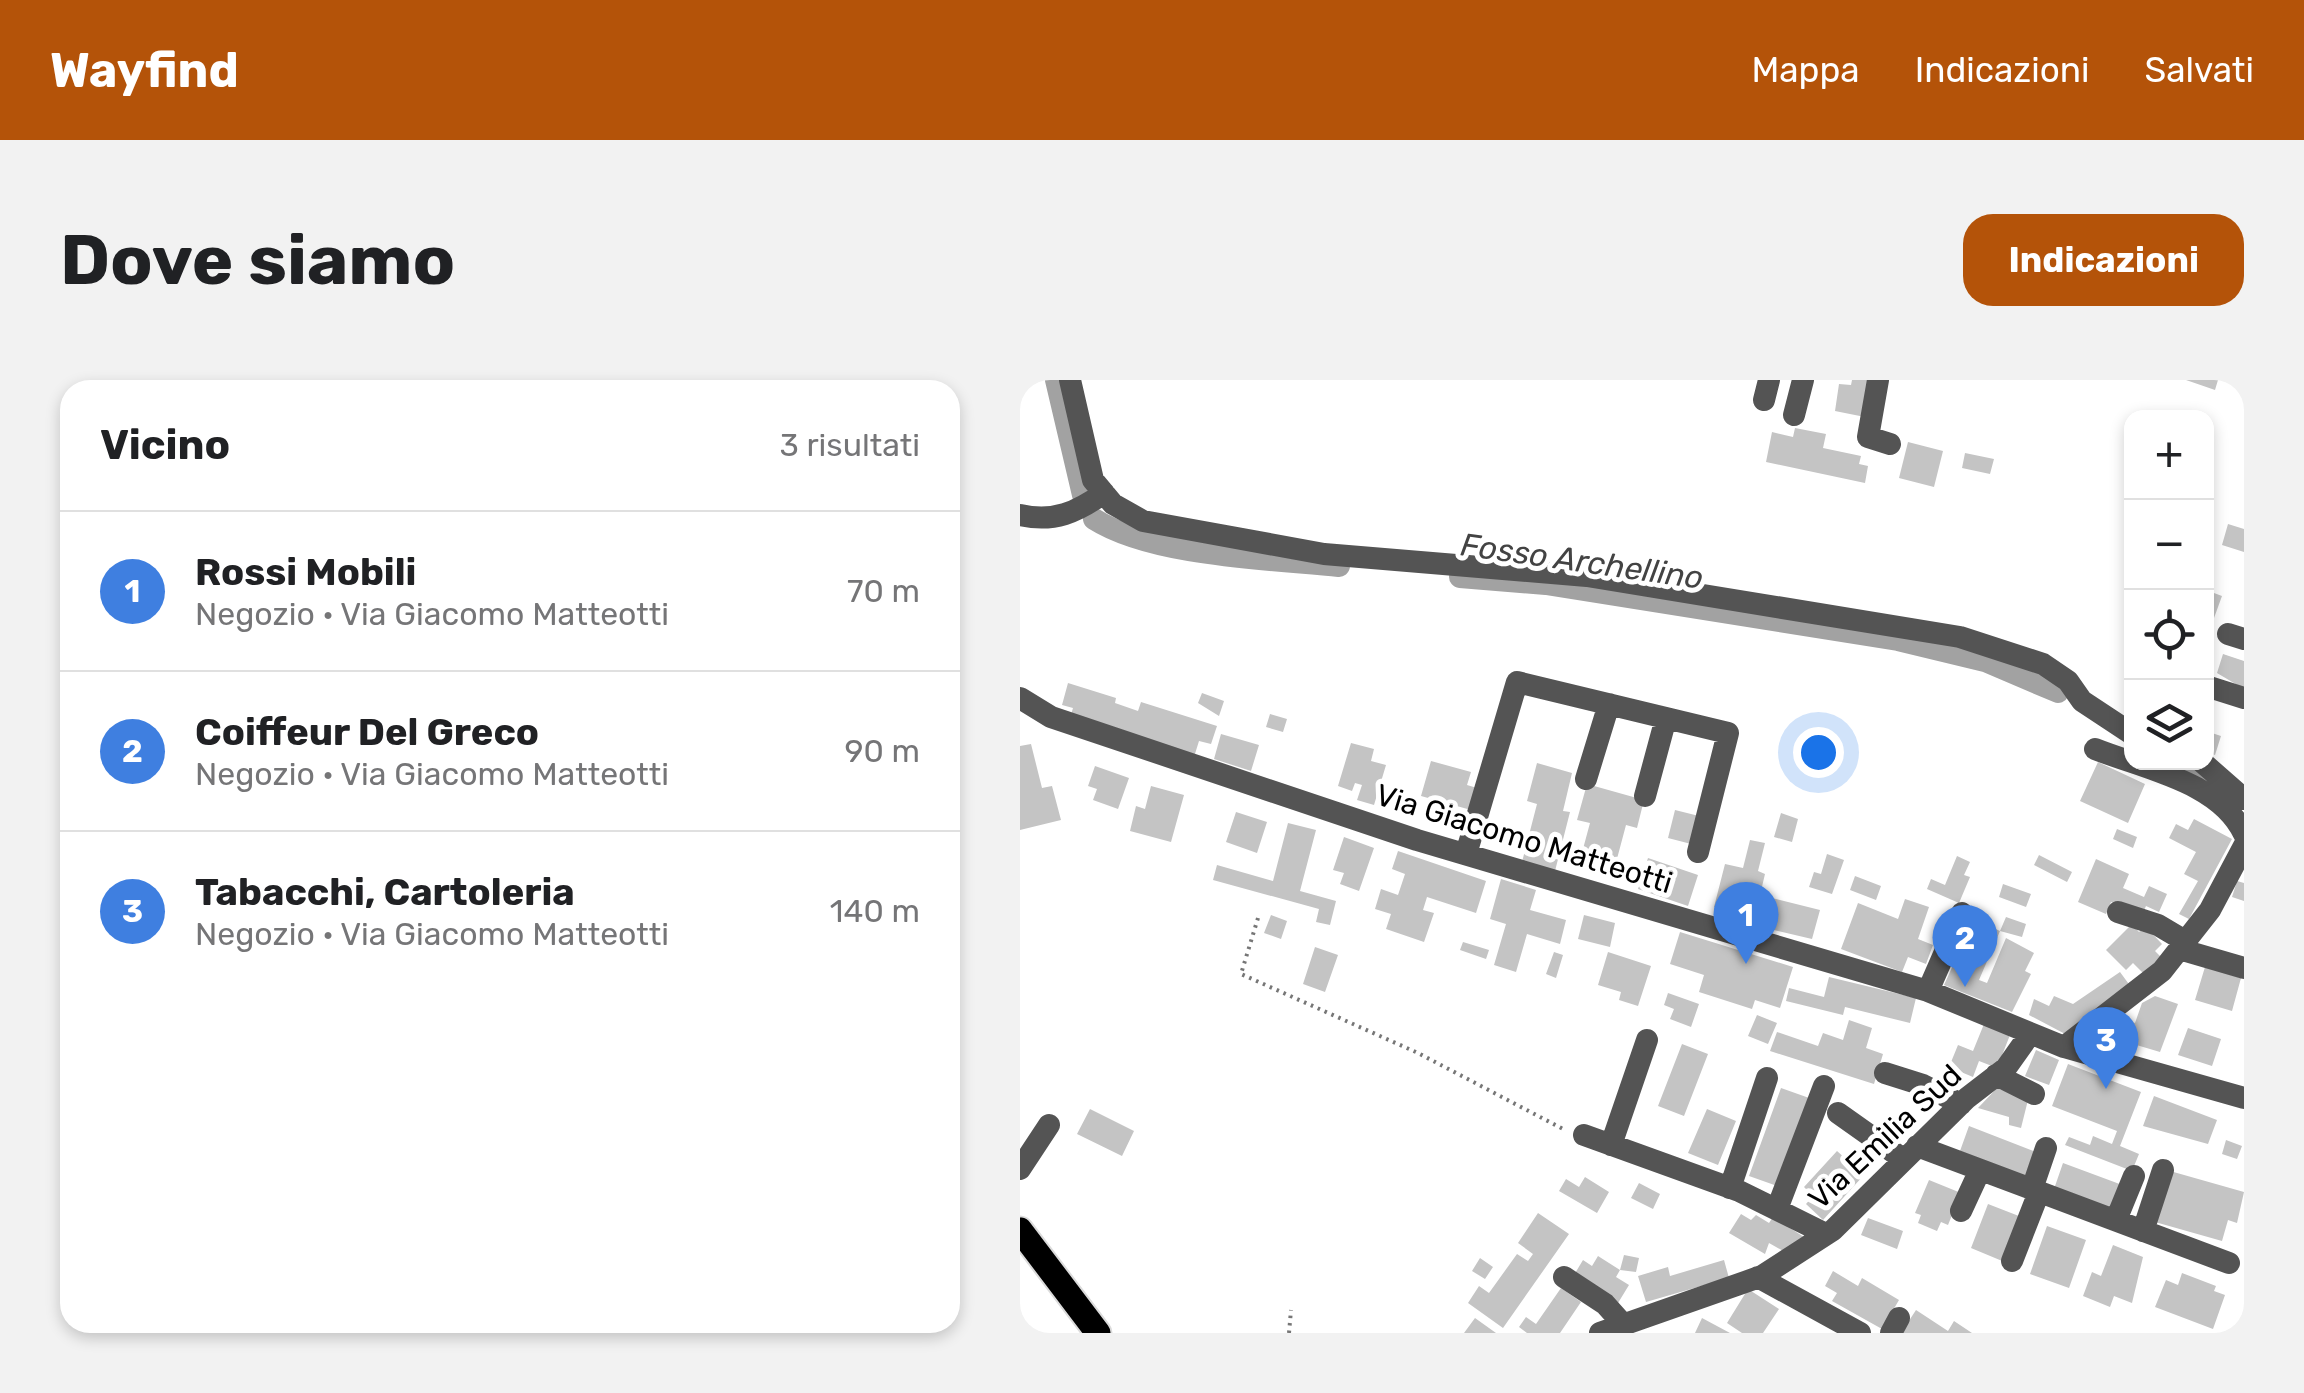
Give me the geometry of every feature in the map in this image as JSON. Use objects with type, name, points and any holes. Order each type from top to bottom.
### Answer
[{"type":"main road","points":[[1020,1230],[1098,1333]]},
{"type":"street","points":[[1070,380],[1093,480],[1114,504],[1144,520],[1239,541],[1324,554],[1587,576],[1960,638],[2044,664],[2068,681],[2082,701],[2124,729]]},
{"type":"street","points":[[1794,415],[1802,380]]},
{"type":"street","points":[[1878,380],[1868,437],[1890,444]]},
{"type":"street","points":[[1020,515],[1036,519],[1064,516],[1104,493]]},
{"type":"street","points":[[1466,854],[1517,682],[1728,733],[1698,852]]},
{"type":"street","points":[[2214,689],[2244,698]]},
{"type":"street","name":"Via Giacomo Matteotti","points":[[1020,698],[1051,717],[1466,854],[1928,991],[2064,1047],[2244,1098]]},
{"type":"street","points":[[1586,779],[1609,704]]},
{"type":"street","points":[[1645,796],[1666,718]]},
{"type":"street","points":[[2095,748],[2213,796],[2234,813],[2244,834]]},
{"type":"street","points":[[2211,770],[2244,798]]},
{"type":"street","points":[[2064,1047],[2162,970],[2210,910],[2244,846]]},
{"type":"street","points":[[2118,912],[2158,925],[2182,945],[2244,968]]},
{"type":"street","points":[[1928,991],[1962,913]]},
{"type":"street","name":"Via Emilia Sud","points":[[1613,1329],[1758,1278],[1826,1234],[1996,1075],[2030,1034]]},
{"type":"street","points":[[1611,1145],[1647,1040]]},
{"type":"street","points":[[1884,1074],[1923,1085],[1961,1104]]},
{"type":"street","points":[[1996,1075],[2034,1094]]},
{"type":"street","points":[[1730,1188],[1767,1078]]},
{"type":"street","points":[[1777,1209],[1824,1086]]},
{"type":"street","points":[[1838,1114],[1910,1153],[1980,1170],[2036,1190],[2089,1220],[2116,1220],[2230,1263]]},
{"type":"street","points":[[1020,1170],[1048,1126]]},
{"type":"street","points":[[1584,1135],[1730,1188],[1826,1234]]},
{"type":"street","points":[[2012,1262],[2046,1148]]},
{"type":"street","points":[[1961,1212],[1980,1170]]},
{"type":"street","points":[[2143,1230],[2163,1170]]},
{"type":"street","points":[[2116,1220],[2134,1176]]},
{"type":"street","points":[[1564,1277],[1605,1304],[1613,1329]]},
{"type":"street","points":[[1758,1278],[1860,1333]]},
{"type":"path","points":[[1258,918],[1242,974],[1418,1053],[1570,1132],[1584,1135]]},
{"type":"path","points":[[1289,1333],[1290,1310]]},
{"type":"building","points":[[1852,380],[1871,380],[1865,417],[1835,411],[1839,384],[1851,385]]},
{"type":"building","points":[[2186,380],[2218,380],[2215,390]]},
{"type":"building","points":[[1795,428],[1826,434],[1823,448],[1861,456],[1859,464],[1868,466],[1865,483],[1766,462],[1772,432],[1793,437]]},
{"type":"building","points":[[1908,442],[1943,451],[1934,487],[1899,478]]},
{"type":"building","points":[[1965,453],[1994,459],[1990,474],[1962,468]]},
{"type":"building","points":[[2228,524],[2244,529],[2244,552],[2222,545]]},
{"type":"building","points":[[2214,593],[2222,596],[2214,618]]},
{"type":"building","points":[[2223,654],[2244,661],[2244,689],[2217,673]]},
{"type":"building","points":[[1068,683],[1116,698],[1115,703],[1138,711],[1141,702],[1217,726],[1211,744],[1199,741],[1194,757],[1070,718],[1073,708],[1062,705]]},
{"type":"building","points":[[1202,693],[1224,701],[1219,716],[1198,703]]},
{"type":"building","points":[[1270,714],[1287,719],[1283,732],[1266,727]]},
{"type":"building","points":[[1221,734],[1259,745],[1251,771],[1214,759]]},
{"type":"building","points":[[2214,734],[2221,736],[2214,755]]},
{"type":"building","points":[[1351,743],[1374,749],[1371,761],[1386,765],[1374,805],[1357,800],[1362,785],[1355,783],[1352,791],[1338,786]]},
{"type":"building","points":[[1031,744],[1042,788],[1052,786],[1061,820],[1020,830],[1020,746]]},
{"type":"building","points":[[1431,761],[1471,772],[1467,785],[1477,788],[1471,810],[1421,796]]},
{"type":"building","points":[[2098,762],[2145,784],[2128,823],[2080,801]]},
{"type":"building","points":[[1537,763],[1572,773],[1563,811],[1570,812],[1555,871],[1522,862],[1537,804],[1527,801]]},
{"type":"building","points":[[1095,766],[1129,778],[1118,809],[1093,800],[1097,789],[1088,786]]},
{"type":"building","points":[[1587,784],[1644,800],[1637,828],[1626,825],[1614,870],[1580,860],[1590,823],[1577,820]]},
{"type":"building","points":[[1151,786],[1184,795],[1171,842],[1130,831],[1136,806],[1145,809]]},
{"type":"building","points":[[1675,810],[1703,817],[1695,845],[1668,838]]},
{"type":"building","points":[[1236,812],[1267,822],[1257,853],[1226,842]]},
{"type":"building","points":[[1781,813],[1798,819],[1792,842],[1774,837]]},
{"type":"building","points":[[2194,819],[2232,839],[2189,919],[2179,914],[2198,881],[2184,874],[2196,852],[2169,838],[2176,824],[2188,830]]},
{"type":"building","points":[[1288,823],[1316,830],[1300,891],[1336,901],[1330,925],[1316,922],[1319,909],[1213,880],[1217,865],[1273,881]]},
{"type":"building","points":[[2117,829],[2137,837],[2133,848],[2113,839]]},
{"type":"building","points":[[1344,837],[1374,848],[1359,891],[1340,884],[1344,873],[1333,870]]},
{"type":"building","points":[[1750,840],[1765,843],[1758,871],[1765,874],[1760,895],[1820,910],[1812,939],[1753,925],[1756,917],[1714,907],[1725,864],[1743,868]]},
{"type":"building","points":[[1398,851],[1486,881],[1476,913],[1427,897],[1423,910],[1434,913],[1424,942],[1386,929],[1391,914],[1375,909],[1381,889],[1398,895],[1405,874],[1392,869]]},
{"type":"building","points":[[1827,854],[1844,860],[1832,894],[1809,887],[1814,872],[1821,874]]},
{"type":"building","points":[[2039,855],[2072,872],[2067,882],[2034,865]]},
{"type":"building","points":[[1957,856],[1970,862],[1964,875],[1970,877],[1959,903],[1927,889],[1931,879],[1945,885]]},
{"type":"building","points":[[1648,858],[1698,875],[1688,906],[1638,889]]},
{"type":"building","points":[[2096,859],[2129,874],[2123,888],[2144,897],[2149,886],[2167,894],[2159,912],[2146,906],[2142,915],[2111,902],[2106,914],[2078,902]]},
{"type":"building","points":[[1855,876],[1881,886],[1876,900],[1850,890]]},
{"type":"building","points":[[1501,879],[1536,890],[1530,910],[1566,920],[1560,944],[1527,934],[1516,972],[1494,965],[1506,924],[1490,919]]},
{"type":"building","points":[[2237,881],[2244,883],[2244,901],[2232,897]]},
{"type":"building","points":[[2003,884],[2031,894],[2026,907],[1999,897]]},
{"type":"building","points":[[1905,899],[1929,907],[1918,939],[1933,945],[1926,964],[1908,957],[1902,972],[1841,949],[1858,903],[1898,919]]},
{"type":"building","points":[[1271,915],[1287,921],[1281,939],[1264,933]]},
{"type":"building","points":[[1584,915],[1615,923],[1610,947],[1578,939]]},
{"type":"building","points":[[2006,917],[2026,924],[2022,937],[2000,931]]},
{"type":"building","points":[[1974,919],[2000,931],[1979,980],[1987,983],[2006,938],[2034,953],[2025,971],[2031,974],[2012,1012],[1944,985]]},
{"type":"building","points":[[2132,924],[2139,932],[2145,926],[2162,944],[2155,951],[2161,957],[2144,974],[2133,963],[2126,970],[2106,950]]},
{"type":"building","points":[[1680,932],[1793,967],[1780,1008],[1755,1000],[1752,1009],[1699,992],[1704,975],[1670,964]]},
{"type":"building","points":[[1463,942],[1489,950],[1486,959],[1460,950]]},
{"type":"building","points":[[1315,947],[1338,955],[1325,992],[1303,984]]},
{"type":"building","points":[[1554,952],[1563,955],[1556,978],[1546,974]]},
{"type":"building","points":[[1608,952],[1651,966],[1638,1006],[1619,1000],[1621,992],[1598,985]]},
{"type":"building","points":[[2205,967],[2241,978],[2232,1011],[2195,1000]]},
{"type":"building","points":[[2120,972],[2131,987],[2067,1035],[2029,1015],[2034,999],[2049,1006],[2054,996],[2073,1004]]},
{"type":"building","points":[[1829,977],[1916,998],[1910,1023],[1845,1007],[1843,1015],[1786,1001],[1789,988],[1824,997]]},
{"type":"building","points":[[1668,993],[1699,1004],[1691,1027],[1670,1019],[1674,1009],[1664,1005]]},
{"type":"building","points":[[2155,996],[2178,1004],[2160,1052],[2113,1038],[2119,1018],[2135,1023],[2142,1003]]},
{"type":"building","points":[[1757,1015],[1777,1023],[1768,1044],[1748,1036]]},
{"type":"building","points":[[1849,1020],[1872,1028],[1866,1048],[1883,1054],[1874,1084],[1770,1051],[1777,1032],[1818,1046],[1823,1033],[1843,1040]]},
{"type":"building","points":[[1984,1024],[2010,1035],[1997,1068],[1979,1061],[1973,1077],[1949,1067],[1958,1045],[1973,1051]]},
{"type":"building","points":[[2188,1028],[2221,1039],[2212,1066],[2178,1055]]},
{"type":"building","points":[[1682,1044],[1708,1054],[1684,1116],[1658,1106]]},
{"type":"building","points":[[2036,1050],[2059,1060],[2049,1085],[2025,1076]]},
{"type":"building","points":[[2068,1064],[2141,1092],[2120,1146],[2139,1154],[2132,1171],[2065,1145],[2069,1137],[2090,1145],[2093,1136],[2112,1144],[2117,1131],[2052,1106]]},
{"type":"building","points":[[1781,1088],[1812,1099],[1780,1187],[1749,1176]]},
{"type":"building","points":[[1997,1088],[2028,1100],[2021,1128],[2009,1125],[2009,1117],[1978,1108]]},
{"type":"building","points":[[2154,1096],[2217,1120],[2208,1144],[2143,1126]]},
{"type":"building","points":[[1090,1109],[1134,1131],[1122,1156],[1077,1134]]},
{"type":"building","points":[[1707,1109],[1736,1121],[1718,1165],[1688,1153]]},
{"type":"building","points":[[1969,1126],[2036,1152],[2026,1177],[1960,1151]]},
{"type":"building","points":[[2226,1140],[2242,1146],[2237,1159],[2222,1154]]},
{"type":"building","points":[[1837,1151],[1864,1175],[1823,1220],[1806,1204],[1813,1196],[1804,1187]]},
{"type":"building","points":[[2063,1163],[2125,1186],[2116,1212],[2054,1189]]},
{"type":"building","points":[[2170,1171],[2244,1192],[2237,1223],[2228,1220],[2222,1241],[2155,1222]]},
{"type":"building","points":[[1585,1177],[1609,1192],[1597,1213],[1559,1191],[1566,1179],[1579,1187]]},
{"type":"building","points":[[1929,1180],[1961,1193],[1948,1225],[1941,1222],[1937,1231],[1918,1223],[1921,1215],[1915,1213]]},
{"type":"building","points":[[1639,1183],[1660,1194],[1653,1209],[1631,1198]]},
{"type":"building","points":[[1988,1204],[2024,1218],[2007,1263],[1971,1248]]},
{"type":"building","points":[[1538,1213],[1569,1234],[1503,1328],[1468,1303],[1479,1286],[1489,1293],[1517,1254],[1528,1261],[1533,1254],[1518,1243]]},
{"type":"building","points":[[1741,1214],[1751,1220],[1756,1215],[1769,1223],[1773,1217],[1807,1239],[1785,1252],[1769,1243],[1765,1254],[1729,1233]]},
{"type":"building","points":[[1868,1218],[1903,1231],[1897,1249],[1861,1235]]},
{"type":"building","points":[[2047,1226],[2086,1240],[2069,1288],[2030,1274]]},
{"type":"building","points":[[2113,1245],[2143,1257],[2132,1303],[2114,1296],[2110,1307],[2083,1296],[2092,1272],[2101,1276]]},
{"type":"building","points":[[1624,1255],[1639,1258],[1636,1272],[1620,1270]]},
{"type":"building","points":[[1598,1256],[1620,1270],[1616,1277],[1629,1285],[1618,1303],[1574,1275],[1583,1260],[1592,1266]]},
{"type":"building","points":[[1480,1258],[1493,1267],[1485,1279],[1472,1271]]},
{"type":"building","points":[[1724,1260],[1729,1278],[1646,1302],[1638,1276],[1668,1267],[1670,1276]]},
{"type":"building","points":[[1833,1271],[1858,1286],[1862,1278],[1899,1300],[1882,1329],[1832,1301],[1837,1293],[1825,1286]]},
{"type":"building","points":[[2182,1273],[2216,1286],[2214,1291],[2225,1295],[2213,1329],[2155,1307],[2166,1280],[2178,1285]]},
{"type":"building","points":[[1561,1288],[1581,1302],[1560,1333],[1527,1333],[1519,1327],[1526,1317],[1536,1324]]},
{"type":"building","points":[[1748,1289],[1779,1309],[1763,1333],[1742,1333],[1727,1323]]},
{"type":"building","points":[[1916,1310],[1948,1331],[1954,1321],[1972,1333],[1901,1333]]},
{"type":"building","points":[[1475,1318],[1496,1333],[1464,1333]]},
{"type":"building","points":[[1702,1318],[1730,1333],[1695,1333]]},
{"type":"waterway","name":"Fosso Archellino","points":[[1056,380],[1083,495]]},
{"type":"waterway","name":"Fosso Archellino","points":[[1094,519],[1147,541],[1179,548],[1339,566]]},
{"type":"waterway","name":"Fosso Archellino","points":[[1460,577],[1546,584],[1898,640],[1985,661],[2058,692]]},
{"type":"waterway","name":"Fosso Archellino","points":[[2195,770],[2218,788]]},
{"type":"place","name":"Rossi Mobili","points":[[1746,964]]},
{"type":"place","name":"Coiffeur Del Greco","points":[[1965,987]]},
{"type":"place","name":"Tabacchi, Cartoleria","points":[[2106,1089]]}]
